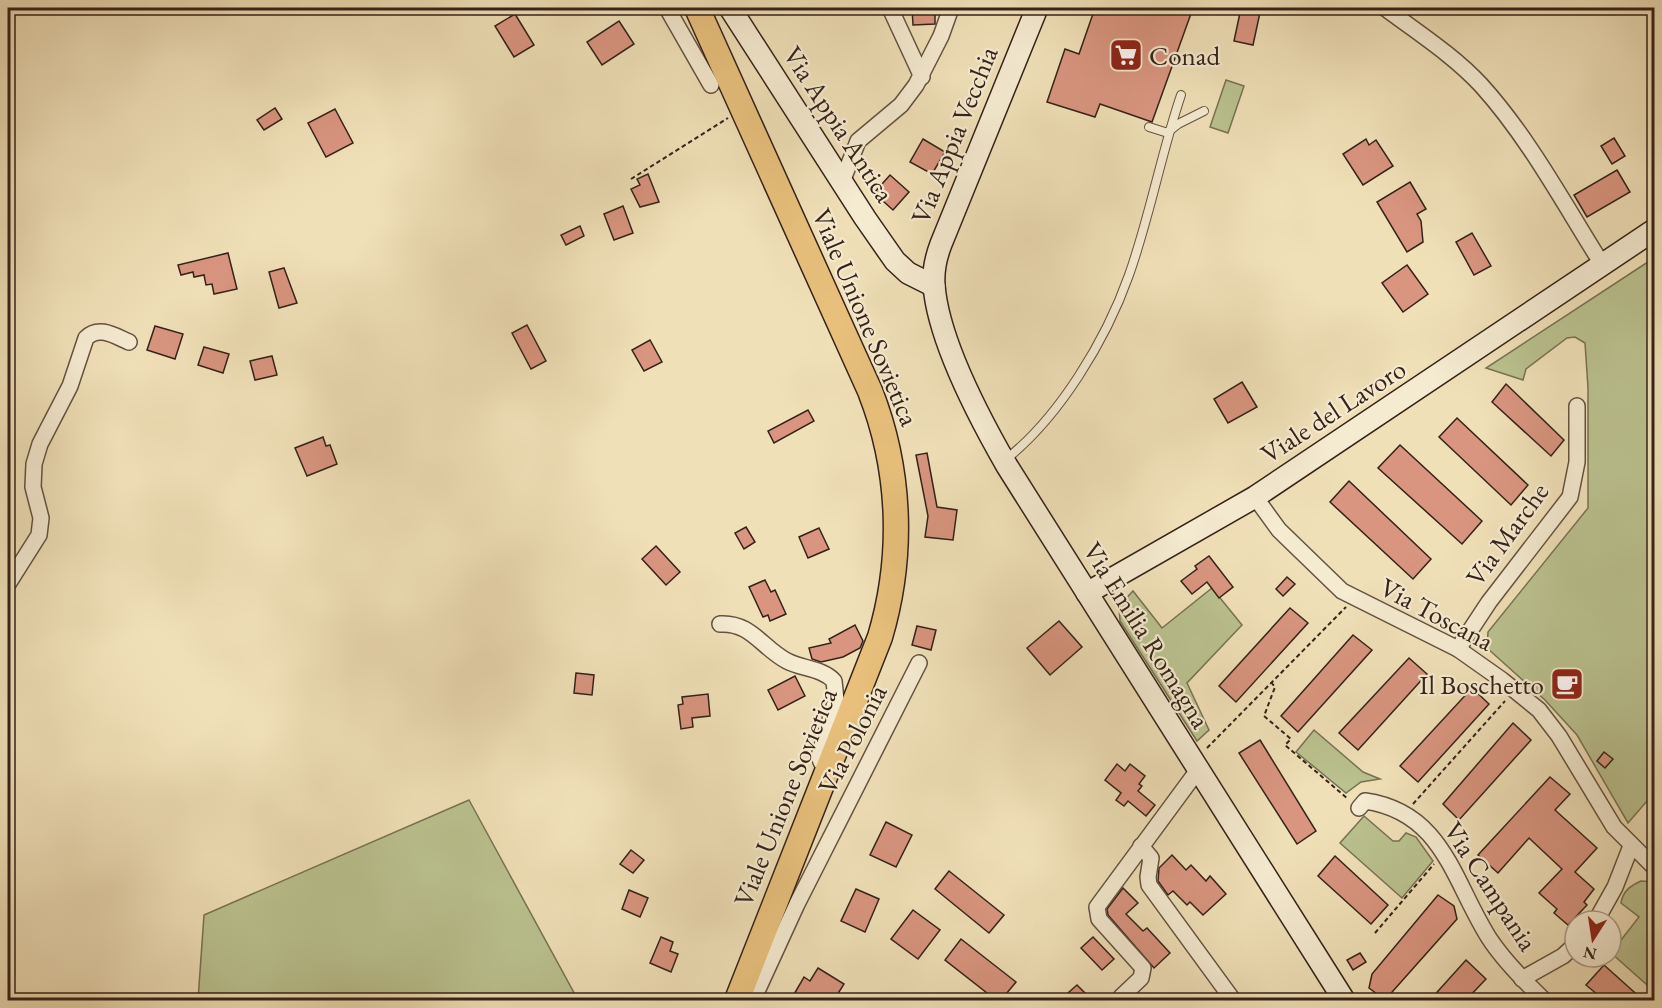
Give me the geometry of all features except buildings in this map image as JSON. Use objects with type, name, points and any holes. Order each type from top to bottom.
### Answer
[{"type":"main road","name":"Viale Unione Sovietica","points":[[697,8],[716,83],[743,109],[870,391],[885,436],[895,491],[895,557],[886,616],[829,767],[736,1000]]},
{"type":"main road","name":"Via Appia Antica","points":[[730,8],[898,265],[916,278],[934,285]]},
{"type":"main road","name":"Via Appia Vecchia","points":[[934,285],[941,244],[1037,8]]},
{"type":"main road","name":"Viale del Lavoro","points":[[1087,593],[1255,497],[1654,230]]},
{"type":"main road","name":"Via Emilia Romagna","points":[[934,285],[937,304],[962,376],[1004,461],[1344,1000]]},
{"type":"street","points":[[667,8],[716,83]]},
{"type":"street","points":[[890,8],[921,77]]},
{"type":"street","points":[[842,182],[858,141],[901,105],[921,77],[951,8]]},
{"type":"street","points":[[1385,8],[1463,68],[1490,95],[1516,129],[1602,264]]},
{"type":"street","points":[[8,584],[39,535],[41,518],[33,476],[37,453],[70,386],[86,338],[93,332],[102,332],[129,342]]},
{"type":"street","name":"Via Marche","points":[[1458,649],[1478,617],[1570,497],[1577,462],[1577,406]]},
{"type":"street","name":"Via Toscana","points":[[1255,497],[1274,523],[1317,570],[1354,598],[1458,649],[1515,690],[1553,726],[1614,827],[1654,867]]},
{"type":"street","points":[[720,624],[744,627],[784,659],[822,673],[834,681],[836,700],[820,751],[820,760],[829,767]]},
{"type":"street","name":"Via Polonia","points":[[753,1000],[797,904],[919,663]]},
{"type":"street","points":[[1121,997],[1141,978],[1143,968],[1101,922],[1096,912],[1101,899],[1196,766]]},
{"type":"street","name":"Via Campania","points":[[1359,808],[1365,801],[1386,804],[1406,814],[1438,842],[1489,938],[1522,979],[1544,1000]]},
{"type":"street","points":[[1141,846],[1151,858],[1149,885],[1233,1000]]},
{"type":"street","points":[[1603,909],[1615,887],[1631,846]]},
{"type":"street","points":[[1522,979],[1563,956]]},
{"type":"lane","points":[[1004,461],[1021,448],[1051,414],[1082,370],[1114,311],[1129,275],[1181,94]]},
{"type":"lane","points":[[1168,133],[1178,123],[1198,116],[1204,111]]},
{"type":"lane","points":[[1149,127],[1168,133]]},
{"type":"path","points":[[631,179],[743,109]]},
{"type":"path","points":[[1196,766],[1271,682],[1354,598]]},
{"type":"path","points":[[1271,682],[1275,687],[1264,716],[1291,739],[1285,745],[1359,808]]},
{"type":"path","points":[[1418,797],[1515,690]]},
{"type":"path","points":[[1375,933],[1444,853]]},
{"type":"green space","points":[[1226,80],[1244,86],[1228,133],[1210,127]]},
{"type":"green space","points":[[1654,258],[1654,793],[1628,823],[1577,735],[1545,700],[1487,648],[1488,632],[1588,508],[1588,388],[1585,343],[1575,337],[1567,338],[1526,369],[1523,380],[1486,368]]},
{"type":"green space","points":[[1212,588],[1242,625],[1187,683],[1209,730],[1197,741],[1120,621],[1119,606],[1133,591],[1162,628]]},
{"type":"green space","points":[[1314,730],[1363,772],[1380,779],[1361,782],[1346,793],[1296,752]]},
{"type":"green space","points":[[469,800],[578,1000],[198,1000],[204,915]]},
{"type":"green space","points":[[1364,816],[1393,841],[1399,841],[1406,833],[1416,837],[1433,861],[1402,898],[1340,843]]},
{"type":"green space","points":[[1641,881],[1654,882],[1654,991],[1623,964],[1623,938],[1639,917],[1621,903],[1623,895]]},
{"type":"place","name":"Conad","points":[[1126,55]]},
{"type":"place","name":"Il Boschetto","points":[[1567,684]]}]
